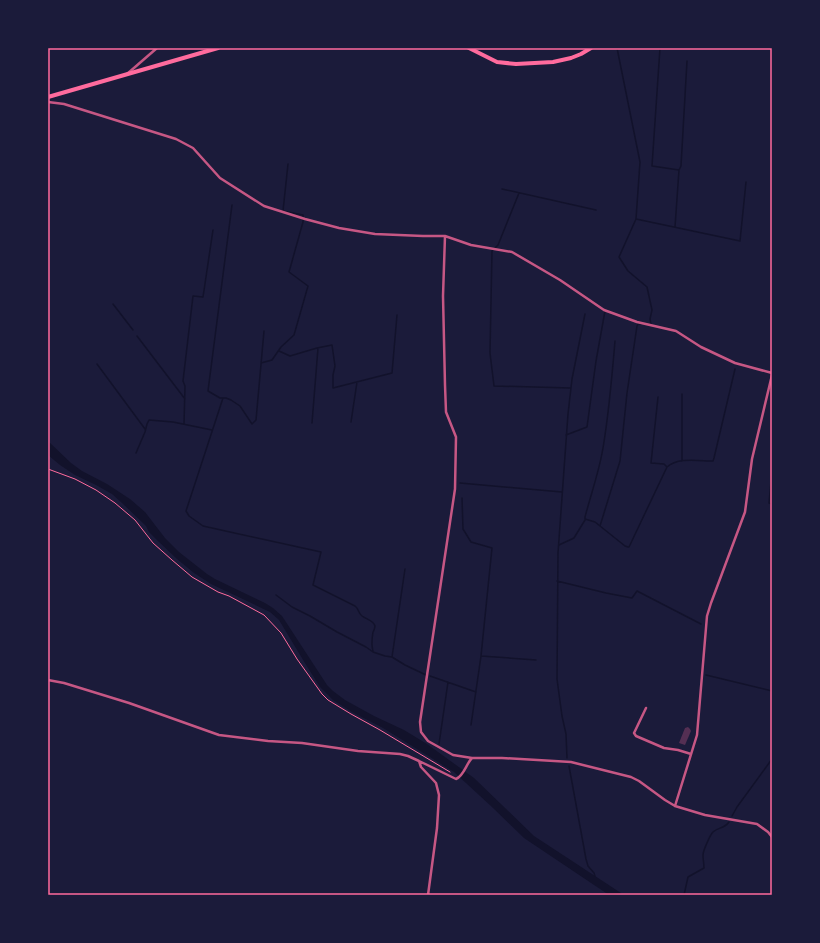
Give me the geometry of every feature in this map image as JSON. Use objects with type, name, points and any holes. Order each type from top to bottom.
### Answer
[{"type":"main road","points":[[48,97],[218,48]]},
{"type":"main road","points":[[469,48],[497,62],[516,64],[553,62],[571,58],[591,48]]},
{"type":"street","points":[[125,75],[157,48]]},
{"type":"street","points":[[48,102],[64,104],[176,139],[193,148],[220,178],[264,206],[305,220],[338,228],[375,234],[445,236],[471,245],[512,252],[560,280],[604,310],[637,322],[676,331],[701,347],[735,363],[772,374],[752,459],[745,512],[707,616],[697,733],[675,806]]},
{"type":"street","points":[[445,236],[443,296],[445,405],[446,412],[456,438],[456,482],[420,722],[421,732],[428,740],[450,754],[457,756],[575,763],[631,777],[675,806],[705,815],[757,824],[772,837]]},
{"type":"street","points":[[48,680],[64,683],[129,703],[219,735],[400,754],[419,761],[453,779],[459,778],[472,758]]},
{"type":"street","points":[[646,708],[634,733],[636,736],[664,748],[691,754]]},
{"type":"street","points":[[419,761],[422,769],[436,783],[439,795],[437,828],[428,895]]},
{"type":"path","points":[[48,469],[75,479],[96,490],[115,503],[135,520],[153,543],[192,577],[264,615],[281,633],[297,659],[328,700],[451,773]]},
{"type":"shaded area","points":[[48,441],[71,463],[82,471],[107,484],[130,499],[145,512],[165,538],[179,552],[207,574],[273,608],[282,616],[327,685],[333,691],[345,700],[404,730],[427,744],[474,778],[534,836],[624,895],[609,895],[524,838],[454,772],[383,728],[333,700],[320,687],[279,620],[270,612],[211,584],[194,573],[159,542],[149,532],[146,526],[112,494],[75,475],[48,455]]},
{"type":"building","points":[[688,727],[691,731],[685,745],[679,743],[685,728]]},
{"type":"waterway","points":[[617,48],[640,162],[636,219],[619,257],[628,271],[647,287],[652,310],[650,319],[651,325]]},
{"type":"waterway","points":[[660,48],[652,166],[679,170]]},
{"type":"waterway","points":[[675,227],[679,170],[681,166],[687,61]]},
{"type":"waterway","points":[[261,363],[272,360],[281,347],[294,335],[308,286],[289,272],[303,222],[303,215],[283,211],[288,164]]},
{"type":"waterway","points":[[636,219],[740,241],[746,182]]},
{"type":"waterway","points":[[502,189],[596,210]]},
{"type":"waterway","points":[[519,193],[498,245],[492,251],[490,353],[494,386],[570,388]]},
{"type":"waterway","points":[[232,205],[208,391],[220,398],[231,400],[240,406],[252,424],[256,420],[264,331]]},
{"type":"waterway","points":[[184,424],[185,386],[183,381],[193,296],[203,297],[213,230]]},
{"type":"waterway","points":[[113,304],[133,330]]},
{"type":"waterway","points":[[566,435],[587,427],[596,361],[605,311]]},
{"type":"waterway","points":[[567,758],[566,734],[557,679],[558,553],[568,414],[572,379],[585,314]]},
{"type":"waterway","points":[[279,351],[290,356],[332,345],[335,366],[333,388],[392,373],[397,315]]},
{"type":"waterway","points":[[600,526],[620,461],[627,393],[637,326],[638,324],[641,324]]},
{"type":"waterway","points":[[137,336],[185,399]]},
{"type":"waterway","points":[[585,519],[603,448],[609,408],[615,341]]},
{"type":"waterway","points":[[312,423],[318,348]]},
{"type":"waterway","points":[[97,364],[145,429]]},
{"type":"waterway","points":[[585,519],[595,522],[625,546],[629,547],[667,467],[683,461],[713,461],[735,369]]},
{"type":"waterway","points":[[351,422],[357,382]]},
{"type":"waterway","points":[[682,394],[682,461]]},
{"type":"waterway","points":[[658,397],[651,463],[664,464],[667,467]]},
{"type":"waterway","points":[[223,398],[186,511],[189,516],[203,526],[321,552],[313,585],[355,606],[361,615],[373,623],[375,626],[372,639],[373,651]]},
{"type":"waterway","points":[[136,453],[149,420],[173,422],[212,430]]},
{"type":"waterway","points":[[772,471],[769,503],[772,504]]},
{"type":"waterway","points":[[460,483],[562,492]]},
{"type":"waterway","points":[[462,498],[463,529],[471,542],[492,548],[481,656],[471,725]]},
{"type":"waterway","points":[[559,545],[574,538],[585,520]]},
{"type":"waterway","points":[[392,657],[405,569]]},
{"type":"waterway","points":[[557,581],[632,598],[637,591],[701,624]]},
{"type":"waterway","points":[[276,595],[292,607],[373,652],[392,657],[426,675]]},
{"type":"waterway","points":[[481,656],[536,660]]},
{"type":"waterway","points":[[706,675],[772,691]]},
{"type":"waterway","points":[[430,676],[476,692]]},
{"type":"waterway","points":[[439,744],[448,682]]},
{"type":"waterway","points":[[732,816],[772,759]]},
{"type":"waterway","points":[[569,766],[586,859],[588,866],[595,876]]},
{"type":"waterway","points":[[684,895],[688,877],[704,868],[703,853],[712,834],[715,830],[725,826],[729,822]]}]
